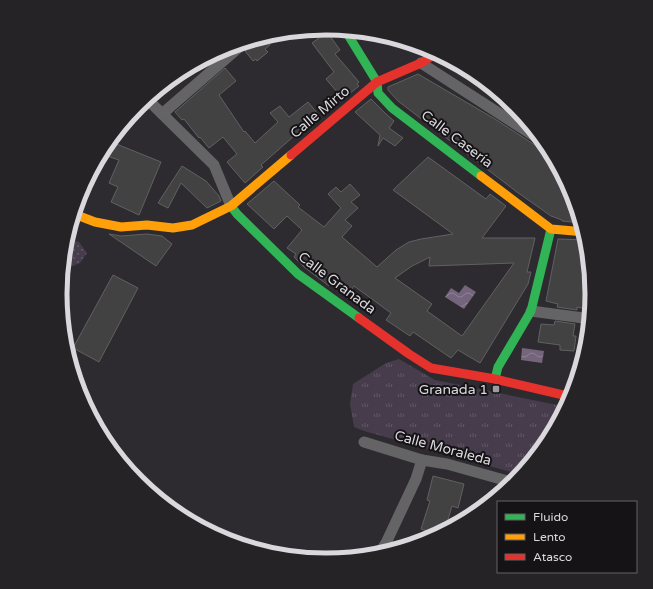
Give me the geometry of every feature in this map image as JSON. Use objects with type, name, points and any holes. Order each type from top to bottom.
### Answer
[{"type":"street","name":"Calle Casería","points":[[350,36],[377,82],[378,93],[392,108],[551,229]]},
{"type":"street","points":[[162,114],[232,53]]},
{"type":"street","name":"Calle Mirto","points":[[231,206],[377,82],[421,63],[430,57]]},
{"type":"street","points":[[421,63],[529,133]]},
{"type":"street","points":[[79,216],[95,222],[121,227],[146,225],[173,228],[192,225],[231,206],[214,165],[151,103]]},
{"type":"street","name":"Calle Granada","points":[[231,206],[237,214],[298,274],[409,354],[431,368],[495,379],[565,395]]},
{"type":"street","points":[[495,379],[498,367],[531,311],[551,229],[578,231]]},
{"type":"street","points":[[531,311],[585,318]]},
{"type":"street","name":"Calle Moraleda","points":[[364,442],[422,460],[447,464],[507,481]]},
{"type":"street","points":[[383,548],[416,479],[422,460]]},
{"type":"green space","points":[[73,240],[79,242],[87,253],[80,263],[69,267]]},
{"type":"green space","points":[[399,359],[435,380],[561,406],[542,439],[515,473],[354,427],[350,404],[353,384],[386,363]]},
{"type":"water","points":[[465,285],[476,292],[464,309],[445,297],[451,288],[459,293]]},
{"type":"water","points":[[522,348],[544,351],[542,363],[521,360]]},
{"type":"building","points":[[323,35],[326,38],[330,36],[340,50],[335,54],[359,82],[357,84],[359,86],[343,99],[326,79],[334,72],[312,43]]},
{"type":"building","points":[[268,42],[270,45],[265,49],[268,52],[257,61],[256,59],[253,61],[245,51],[249,47],[259,44]]},
{"type":"building","points":[[225,68],[236,81],[219,95],[244,132],[245,131],[255,143],[278,122],[270,113],[280,106],[289,117],[308,102],[318,114],[261,165],[263,167],[245,183],[227,162],[237,154],[223,137],[209,148],[184,119],[182,120],[175,112]]},
{"type":"building","points":[[418,74],[495,119],[541,149],[559,180],[576,222],[562,221],[551,216],[517,192],[398,101],[388,90],[388,87]]},
{"type":"building","points":[[371,99],[394,121],[389,128],[403,138],[395,146],[383,138],[378,146],[380,135],[355,112]]},
{"type":"building","points":[[504,105],[512,113],[503,107]]},
{"type":"building","points":[[116,144],[161,162],[139,215],[111,202],[118,187],[109,183],[119,160],[107,156]]},
{"type":"building","points":[[428,157],[486,199],[490,194],[506,206],[482,238],[535,238],[527,272],[531,272],[528,284],[480,363],[458,350],[451,358],[413,332],[410,336],[386,320],[391,313],[354,286],[348,295],[331,283],[329,286],[304,267],[294,257],[296,254],[287,248],[302,230],[287,216],[274,229],[247,204],[274,181],[300,205],[298,207],[324,227],[341,208],[328,194],[336,187],[341,192],[350,184],[360,195],[351,202],[358,208],[345,220],[352,226],[342,237],[377,267],[396,250],[409,242],[453,234],[393,190]],"holes":[[[430,257],[429,266],[514,263],[462,336],[427,311],[432,304],[395,278],[412,266]]]},
{"type":"building","points":[[182,166],[206,181],[219,196],[221,201],[207,208],[181,183],[168,208],[158,203]]},
{"type":"building","points":[[109,234],[121,236],[147,234],[162,236],[172,244],[156,266]]},
{"type":"building","points":[[558,239],[580,240],[584,261],[586,294],[585,309],[577,307],[577,310],[557,307],[558,304],[546,301]]},
{"type":"building","points":[[113,275],[138,288],[99,362],[73,348]]},
{"type":"building","points":[[555,321],[575,324],[573,336],[576,336],[574,351],[560,350],[560,345],[538,342],[541,324],[554,325]]},
{"type":"building","points":[[433,476],[464,484],[458,508],[452,506],[447,524],[430,532],[421,529],[430,501],[427,500]]},
{"type":"traffic: fast","points":[[349,36],[377,82],[378,93],[392,108],[481,176]]},
{"type":"traffic: fast","points":[[231,206],[237,214],[298,274],[359,318]]},
{"type":"traffic: fast","points":[[495,379],[498,367],[531,311],[551,229]]},
{"type":"traffic: slow","points":[[79,216],[95,222],[121,227],[147,225],[173,228],[192,225],[231,206],[291,155]]},
{"type":"traffic: slow","points":[[481,176],[551,229],[578,231]]},
{"type":"traffic: jam","points":[[291,155],[377,82],[421,63],[430,57]]},
{"type":"traffic: jam","points":[[359,318],[431,368],[495,379],[565,395]]},
{"type":"place","name":"Granada 1","points":[[496,389]]}]
